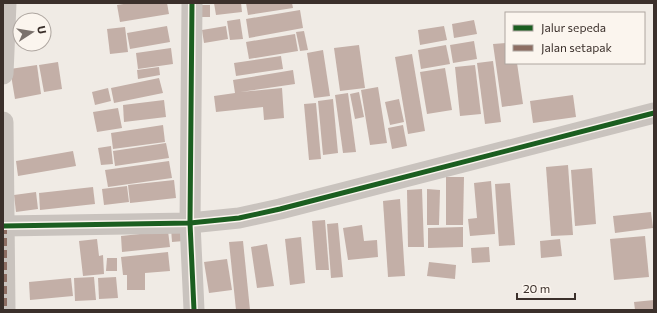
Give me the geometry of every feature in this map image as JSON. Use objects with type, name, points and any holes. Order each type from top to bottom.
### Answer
[{"type":"street","points":[[3,74],[6,3]]},
{"type":"street","points":[[192,3],[190,223],[194,310]]},
{"type":"street","points":[[4,226],[190,223],[239,218],[280,209],[654,113]]},
{"type":"street","points":[[3,122],[5,310]]},
{"type":"building","points":[[130,3],[167,3],[169,14],[120,22],[117,5]]},
{"type":"building","points":[[214,3],[241,3],[242,12],[216,15]]},
{"type":"building","points":[[246,3],[292,3],[293,8],[248,15]]},
{"type":"building","points":[[195,5],[210,5],[210,17],[196,17]]},
{"type":"building","points":[[300,10],[303,28],[249,38],[246,19]]},
{"type":"building","points":[[240,19],[243,39],[230,40],[227,21]]},
{"type":"building","points":[[474,20],[477,34],[454,38],[452,24]]},
{"type":"building","points":[[167,26],[170,42],[130,49],[127,33]]},
{"type":"building","points":[[226,26],[228,39],[204,43],[202,30]]},
{"type":"building","points":[[444,26],[447,40],[420,45],[418,30]]},
{"type":"building","points":[[125,27],[128,52],[110,54],[107,29]]},
{"type":"building","points":[[304,31],[308,50],[300,51],[296,32]]},
{"type":"building","points":[[295,34],[298,51],[249,59],[246,42]]},
{"type":"building","points":[[474,41],[477,59],[453,63],[450,45]]},
{"type":"building","points":[[505,43],[505,64],[517,64],[523,104],[502,107],[493,44]]},
{"type":"building","points":[[359,45],[365,88],[340,91],[334,48]]},
{"type":"building","points":[[446,45],[450,64],[421,69],[418,50]]},
{"type":"building","points":[[171,48],[173,64],[138,69],[136,53]]},
{"type":"building","points":[[323,50],[330,96],[314,98],[307,53]]},
{"type":"building","points":[[412,54],[425,131],[408,134],[395,57]]},
{"type":"building","points":[[281,56],[283,69],[236,76],[234,63]]},
{"type":"building","points":[[493,61],[501,122],[485,124],[477,63]]},
{"type":"building","points":[[58,62],[62,89],[44,92],[39,65]]},
{"type":"building","points":[[37,65],[41,94],[15,99],[10,69]]},
{"type":"building","points":[[475,65],[481,114],[460,116],[455,67]]},
{"type":"building","points":[[159,67],[160,75],[138,79],[137,70]]},
{"type":"building","points":[[445,68],[452,110],[427,114],[420,72]]},
{"type":"building","points":[[293,70],[295,84],[240,92],[282,88],[284,118],[264,120],[263,107],[216,112],[214,96],[235,93],[233,80]]},
{"type":"building","points":[[159,78],[163,93],[114,103],[111,88]]},
{"type":"building","points":[[378,87],[387,143],[370,145],[361,90]]},
{"type":"building","points":[[108,88],[111,101],[95,105],[92,92]]},
{"type":"building","points":[[359,92],[364,117],[355,119],[350,94]]},
{"type":"building","points":[[348,93],[356,152],[343,153],[335,95]]},
{"type":"building","points":[[573,95],[576,117],[533,123],[530,101]]},
{"type":"building","points":[[333,99],[338,153],[323,155],[318,101]]},
{"type":"building","points":[[399,99],[404,122],[390,125],[385,102]]},
{"type":"building","points":[[164,100],[166,117],[124,122],[123,105]]},
{"type":"building","points":[[316,103],[321,159],[309,160],[304,104]]},
{"type":"building","points":[[118,108],[122,128],[97,132],[93,112]]},
{"type":"building","points":[[163,125],[165,142],[113,149],[111,133]]},
{"type":"building","points":[[403,125],[407,146],[392,149],[388,128]]},
{"type":"building","points":[[166,143],[169,158],[115,166],[113,151]]},
{"type":"building","points":[[111,146],[113,164],[101,165],[98,148]]},
{"type":"building","points":[[73,151],[76,166],[18,176],[16,161]]},
{"type":"building","points":[[169,161],[172,178],[108,187],[105,170]]},
{"type":"building","points":[[568,165],[573,235],[551,236],[546,167]]},
{"type":"building","points":[[592,168],[596,224],[575,226],[571,170]]},
{"type":"building","points":[[446,177],[464,177],[463,225],[446,225]]},
{"type":"building","points":[[174,180],[176,198],[130,203],[128,185]]},
{"type":"building","points":[[491,181],[495,234],[470,236],[468,219],[477,218],[474,183]]},
{"type":"building","points":[[510,183],[515,245],[499,246],[495,184]]},
{"type":"building","points":[[127,186],[129,202],[104,205],[102,189]]},
{"type":"building","points":[[93,187],[95,204],[40,210],[39,193]]},
{"type":"building","points":[[422,189],[424,247],[408,247],[407,190]]},
{"type":"building","points":[[427,189],[440,190],[439,225],[427,225]]},
{"type":"building","points":[[36,192],[38,209],[16,212],[14,195]]},
{"type":"building","points":[[400,199],[405,276],[388,277],[383,201]]},
{"type":"building","points":[[651,212],[653,228],[615,233],[613,216]]},
{"type":"building","points":[[325,220],[329,270],[316,270],[312,221]]},
{"type":"building","points":[[338,223],[343,277],[331,278],[327,224]]},
{"type":"building","points":[[362,225],[364,241],[377,240],[378,257],[348,260],[343,228]]},
{"type":"building","points":[[183,227],[184,241],[172,242],[171,228]]},
{"type":"building","points":[[463,227],[463,247],[428,248],[428,228]]},
{"type":"building","points":[[168,231],[170,247],[122,252],[121,236]]},
{"type":"building","points":[[645,236],[649,277],[614,280],[610,239]]},
{"type":"building","points":[[301,237],[305,283],[290,285],[285,239]]},
{"type":"building","points":[[97,239],[99,256],[103,255],[104,274],[83,276],[79,241]]},
{"type":"building","points":[[560,239],[562,256],[541,258],[540,241]]},
{"type":"building","points":[[243,241],[250,310],[236,310],[229,242]]},
{"type":"building","points":[[267,244],[274,286],[257,288],[251,247]]},
{"type":"building","points":[[489,247],[490,262],[472,263],[471,248]]},
{"type":"building","points":[[168,252],[170,271],[145,273],[145,290],[127,290],[127,275],[123,275],[121,257]]},
{"type":"building","points":[[107,258],[117,258],[117,271],[106,271]]},
{"type":"building","points":[[227,259],[232,290],[209,293],[204,262]]},
{"type":"building","points":[[429,262],[456,265],[455,279],[427,276]]},
{"type":"building","points":[[94,277],[96,300],[75,301],[74,278]]},
{"type":"building","points":[[116,277],[118,298],[99,299],[98,278]]},
{"type":"building","points":[[71,278],[73,296],[30,300],[29,282]]},
{"type":"building","points":[[654,300],[654,310],[635,310],[634,302]]},
{"type":"marked path","points":[[5,226],[5,310]]},
{"type":"cycle path","points":[[192,3],[190,223],[194,310]]},
{"type":"cycle path","points":[[3,226],[190,223],[239,218],[280,209],[654,113]]}]
